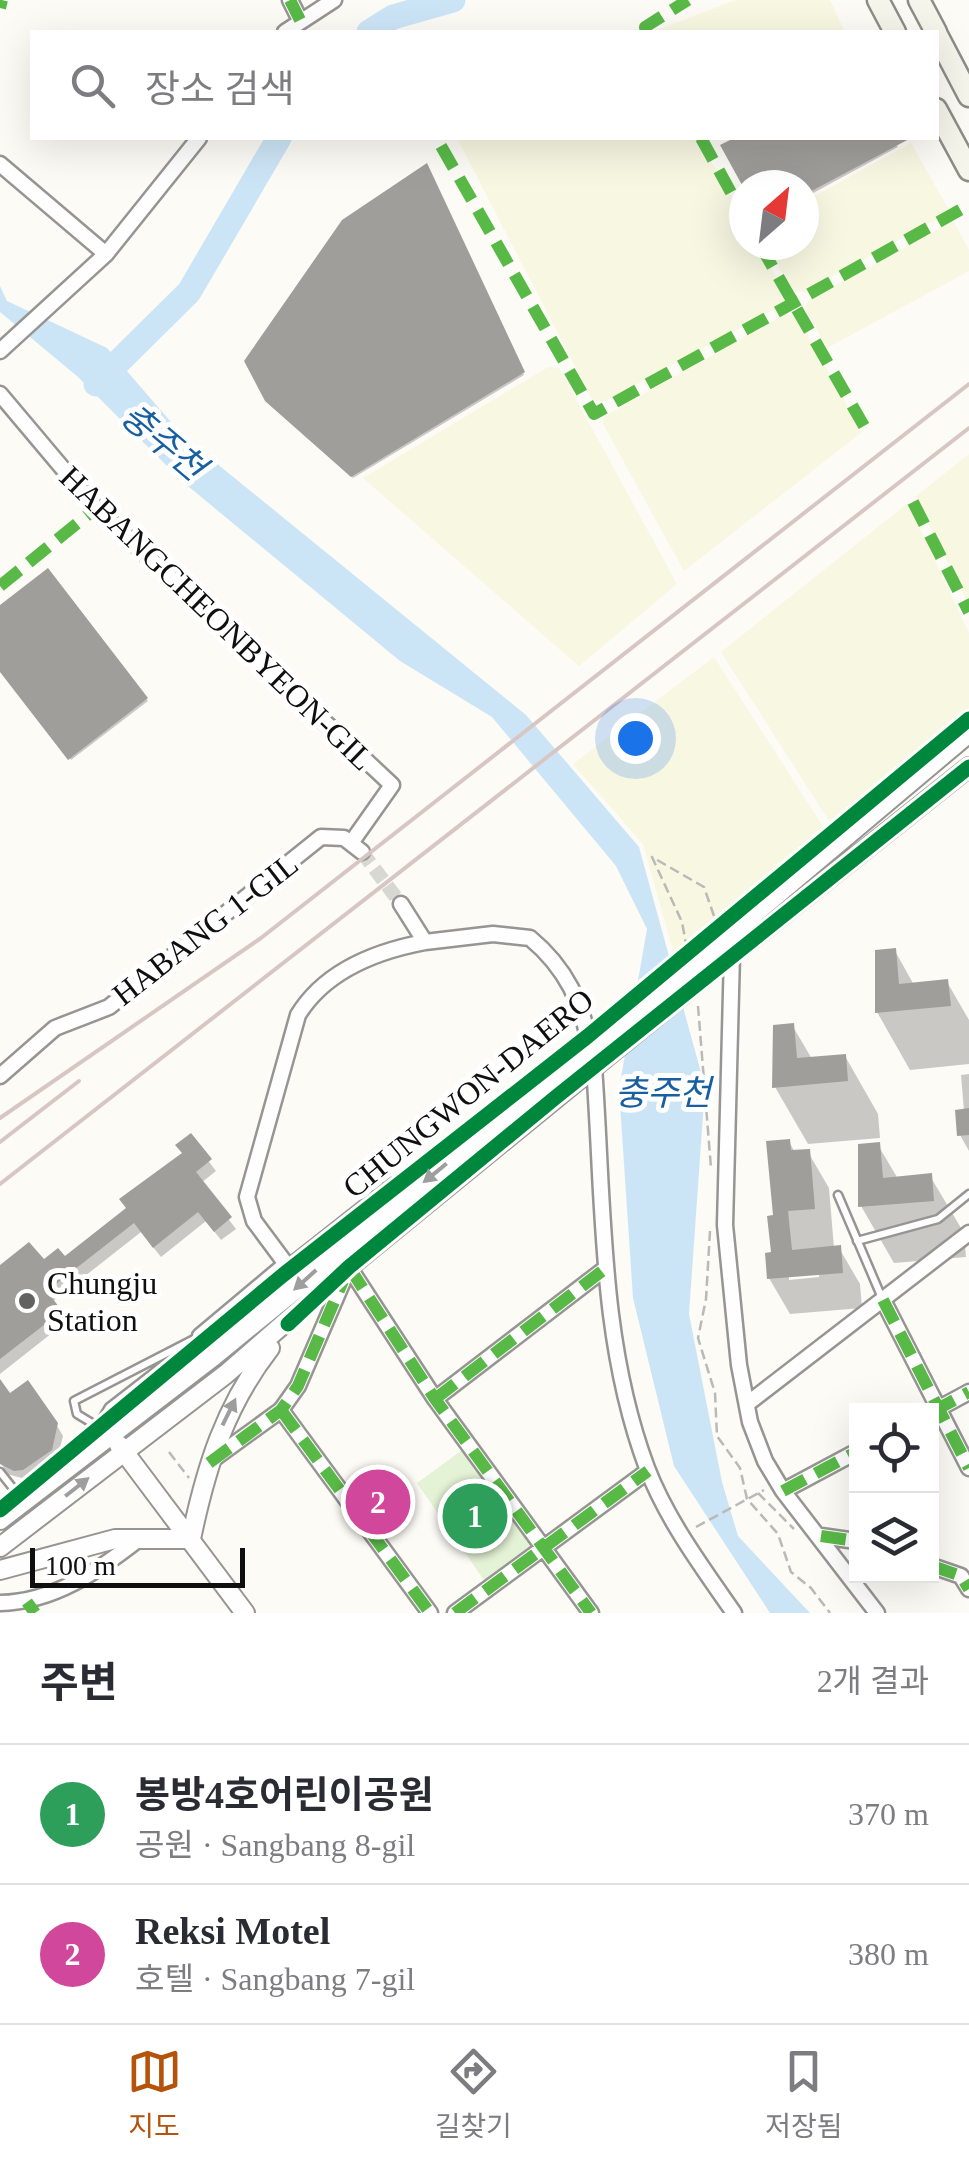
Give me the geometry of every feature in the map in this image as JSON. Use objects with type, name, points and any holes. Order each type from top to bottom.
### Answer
[{"type":"main road","points":[[878,0],[894,30]]},
{"type":"main road","points":[[919,0],[934,30]]},
{"type":"main road","points":[[939,39],[969,96]]},
{"type":"main road","points":[[939,115],[969,170]]},
{"type":"street","points":[[290,0],[300,20]]},
{"type":"street","points":[[288,30],[334,0]]},
{"type":"street","points":[[0,351],[106,254],[198,140]]},
{"type":"street","points":[[0,164],[106,254]]},
{"type":"street","name":"HABANGCHEONBYEON-GIL","points":[[0,394],[96,508],[392,785],[357,848]]},
{"type":"street","points":[[595,1055],[969,733]]},
{"type":"street","points":[[705,957],[732,954],[969,766]]},
{"type":"street","name":"HABANG 1-GIL","points":[[0,1076],[55,1028],[96,1014],[120,998],[321,837],[337,836],[357,848]]},
{"type":"street","points":[[401,904],[425,942]]},
{"type":"street","points":[[200,1336],[286,1264],[254,1222],[247,1198],[298,1014],[318,992],[360,961],[425,942],[517,933],[530,938],[566,978],[578,1000],[595,1055],[606,1268],[618,1366],[648,1471],[686,1543],[734,1613]]},
{"type":"street","points":[[732,954],[725,1225],[747,1404],[764,1462],[877,1613]]},
{"type":"street","name":"CHUNGWON-DAERO","points":[[0,1547],[288,1324],[595,1055]]},
{"type":"street","name":"CHUNGWON-DAERO","points":[[0,1520],[595,1055]]},
{"type":"street","points":[[747,1404],[969,1233]]},
{"type":"street","points":[[349,1267],[435,1398],[591,1613]]},
{"type":"street","points":[[209,1462],[280,1410],[298,1386],[349,1267]]},
{"type":"street","points":[[435,1398],[606,1268]]},
{"type":"street","points":[[883,1300],[930,1403]]},
{"type":"street","points":[[192,1539],[209,1462],[244,1380],[288,1324]]},
{"type":"street","points":[[939,1408],[969,1392]]},
{"type":"street","points":[[280,1410],[430,1613]]},
{"type":"street","points":[[939,1419],[969,1468]]},
{"type":"street","points":[[111,1435],[244,1613]]},
{"type":"street","points":[[781,1487],[849,1455]]},
{"type":"street","points":[[455,1613],[648,1471]]},
{"type":"street","points":[[821,1536],[849,1540]]},
{"type":"street","points":[[0,1570],[115,1538],[192,1539]]},
{"type":"street","points":[[0,1602],[31,1608],[97,1572],[139,1539]]},
{"type":"street","points":[[939,1568],[961,1576],[969,1589]]},
{"type":"lane","points":[[286,1264],[391,1182]]},
{"type":"lane","points":[[858,1241],[938,1219],[969,1194]]},
{"type":"lane","points":[[838,1195],[883,1300]]},
{"type":"lane","points":[[111,1435],[102,1420],[109,1407],[200,1336]]},
{"type":"lane","points":[[111,1435],[77,1414],[74,1401],[200,1336]]},
{"type":"lane","points":[[0,1472],[24,1502]]},
{"type":"path","points":[[714,932],[729,919]]},
{"type":"path","points":[[670,967],[705,957]]},
{"type":"path","points":[[169,1452],[196,1487]]},
{"type":"path","points":[[704,1523],[741,1502],[781,1487]]},
{"type":"green space","points":[[736,0],[830,0],[844,30],[657,30]]},
{"type":"green space","points":[[458,140],[699,140],[729,193],[729,260],[767,260],[786,294],[782,305],[606,401],[593,401]]},
{"type":"green space","points":[[911,143],[950,212],[804,292],[792,291],[774,260],[819,260],[819,194]]},
{"type":"green space","points":[[953,221],[969,250],[969,271],[827,348],[805,308],[809,300]]},
{"type":"green space","points":[[785,314],[797,316],[862,432],[684,571],[603,424],[605,416]]},
{"type":"green space","points":[[548,367],[559,368],[677,584],[579,666],[363,478]]},
{"type":"green space","points":[[969,454],[969,605],[915,497]]},
{"type":"green space","points":[[908,503],[969,633],[969,709],[831,824],[721,652]]},
{"type":"green space","points":[[714,657],[824,828],[674,954],[643,844],[573,764]]},
{"type":"green space","points":[[465,1448],[534,1548],[486,1583],[417,1483]]},
{"type":"water","name":"충주천","points":[[0,286],[7,301],[107,348],[183,436],[526,715],[639,847],[705,1087],[689,1314],[722,1482],[738,1536],[810,1613],[770,1613],[674,1466],[633,1298],[619,1089],[647,929],[616,866],[492,717],[400,661],[183,482],[78,377],[0,312]]},
{"type":"building","points":[[730,140],[907,140],[819,187],[819,170],[734,170],[720,145]]},
{"type":"building","points":[[427,163],[525,372],[351,477],[265,401],[244,361],[342,220]]},
{"type":"building","points":[[48,568],[148,698],[68,760],[0,672],[0,605]]},
{"type":"building","points":[[896,948],[899,984],[948,979],[951,1006],[875,1013],[875,950]]},
{"type":"building","points":[[794,1023],[797,1058],[846,1054],[848,1081],[772,1088],[773,1025]]},
{"type":"building","points":[[969,1108],[969,1135],[957,1136],[955,1110]]},
{"type":"building","points":[[191,1133],[212,1159],[196,1172],[232,1217],[214,1232],[198,1212],[153,1248],[134,1223],[47,1291],[62,1311],[0,1359],[0,1265],[29,1242],[44,1259],[58,1248],[65,1256],[126,1208],[119,1199],[182,1153],[175,1145]]},
{"type":"building","points":[[790,1139],[791,1150],[810,1149],[815,1209],[788,1211],[792,1250],[841,1245],[843,1273],[767,1279],[765,1253],[771,1252],[767,1216],[773,1215],[766,1141]]},
{"type":"building","points":[[880,1142],[883,1178],[932,1173],[934,1201],[858,1207],[858,1144]]},
{"type":"building","name":"Chungju Station","points":[[0,1379],[10,1393],[28,1380],[58,1423],[52,1450],[23,1470],[14,1471],[0,1464]]},
{"type":"waterway","points":[[372,30],[393,17],[453,0]]},
{"type":"waterway","points":[[96,384],[189,292],[278,140]]},
{"type":"tunnel","points":[[362,852],[401,904]]},
{"type":"railway","points":[[0,1118],[261,938],[969,384]]},
{"type":"railway","points":[[0,1184],[969,428]]},
{"type":"railway","points":[[0,1142],[79,1081]]},
{"type":"marked path","points":[[0,8],[2,0]]},
{"type":"marked path","points":[[290,0],[300,20]]},
{"type":"marked path","points":[[646,30],[688,0]]},
{"type":"marked path","points":[[702,140],[729,189]]},
{"type":"marked path","points":[[441,146],[594,414],[969,205]]},
{"type":"marked path","points":[[769,260],[864,426]]},
{"type":"marked path","points":[[913,502],[969,612]]},
{"type":"marked path","points":[[0,586],[96,508]]},
{"type":"marked path","points":[[349,1267],[435,1399],[591,1613]]},
{"type":"marked path","points":[[435,1399],[606,1268]]},
{"type":"marked path","points":[[209,1463],[281,1410],[298,1386],[343,1281]]},
{"type":"marked path","points":[[883,1300],[969,1468]]},
{"type":"marked path","points":[[939,1408],[969,1392]]},
{"type":"marked path","points":[[281,1410],[430,1613]]},
{"type":"marked path","points":[[783,1491],[849,1456]]},
{"type":"marked path","points":[[455,1613],[648,1471]]},
{"type":"marked path","points":[[821,1536],[849,1540]]},
{"type":"marked path","points":[[939,1568],[961,1576],[969,1589]]},
{"type":"marked path","points":[[27,1602],[35,1613]]},
{"type":"cycle path","points":[[0,1510],[283,1275],[588,1036],[969,719]]},
{"type":"cycle path","points":[[288,1324],[349,1267],[556,1097],[969,767]]},
{"type":"place","name":"Chungju Station","points":[[27,1301]]},
{"type":"place","name":"Reksi Motel","points":[[378,1502]]},
{"type":"place","name":"봉방4호어린이공원","points":[[475,1516]]}]
